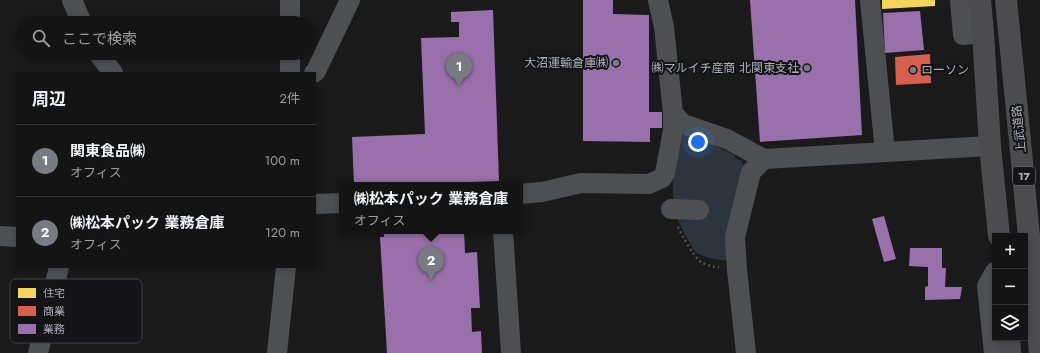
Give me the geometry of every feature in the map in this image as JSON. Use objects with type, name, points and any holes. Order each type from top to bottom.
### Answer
[{"type":"highway","points":[[980,0],[990,146],[999,233]]},
{"type":"highway","name":"上武道路","points":[[1006,0],[1040,353]]},
{"type":"highway","points":[[1009,341],[1010,353]]},
{"type":"street","points":[[72,0],[79,16]]},
{"type":"street","points":[[290,0],[290,16]]},
{"type":"street","points":[[315,72],[350,0]]},
{"type":"street","points":[[523,194],[542,192],[582,183],[649,184],[662,178],[665,173],[674,113],[664,27],[658,0]]},
{"type":"street","points":[[870,0],[885,152]]},
{"type":"street","points":[[960,0],[963,35],[983,33]]},
{"type":"street","points":[[104,60],[113,72]]},
{"type":"street","points":[[290,60],[290,72]]},
{"type":"street","points":[[674,113],[683,124],[727,139],[764,159],[990,146]]},
{"type":"street","points":[[746,353],[735,237],[751,172],[764,159]]},
{"type":"street","points":[[316,204],[339,203]]},
{"type":"street","points":[[671,209],[699,210]]},
{"type":"street","points":[[503,234],[511,353]]},
{"type":"street","points":[[0,236],[16,237]]},
{"type":"street","points":[[56,279],[59,268]]},
{"type":"street","points":[[277,353],[286,268]]},
{"type":"street","points":[[992,277],[987,286],[994,353]]},
{"type":"street","points":[[38,353],[40,343]]},
{"type":"path","points":[[671,209],[682,236],[700,262],[710,266],[737,270]]},
{"type":"shaded area","points":[[685,134],[713,144],[734,155],[735,158],[741,160],[746,170],[730,261],[717,260],[697,253],[694,250],[676,213],[673,189],[674,164],[678,137]]},
{"type":"building: 住宅","points":[[882,0],[935,0],[935,6],[882,9]]},
{"type":"building: 商業","name":"ローソン","points":[[930,54],[931,83],[896,85],[895,57]]},
{"type":"building: 業務","name":"大沼運輸倉庫㈱","points":[[583,0],[613,0],[613,14],[649,15],[649,112],[662,112],[662,128],[650,128],[650,142],[583,141]]},
{"type":"building: 業務","name":"㈱マルイチ産商 北関東支社","points":[[750,0],[855,0],[862,135],[760,142]]},
{"type":"building: 業務","points":[[493,10],[499,181],[354,182],[352,137],[425,134],[421,38],[459,37],[459,22],[451,22],[451,12]]},
{"type":"building: 業務","points":[[920,11],[924,50],[885,53],[883,13]]},
{"type":"building: 業務","points":[[884,216],[896,259],[884,262],[872,219]]},
{"type":"building: 業務","points":[[384,234],[464,234],[465,253],[477,252],[480,308],[471,308],[472,332],[481,331],[482,353],[387,353],[380,237],[384,237]]},
{"type":"building: 業務","points":[[910,248],[942,248],[942,268],[946,268],[945,287],[962,287],[960,299],[925,300],[925,287],[928,286],[928,267],[909,266]]},
{"type":"place","name":"大沼運輸倉庫㈱","points":[[616,63]]},
{"type":"place","name":"㈱マルイチ産商 北関東支社","points":[[807,68]]},
{"type":"place","name":"ローソン","points":[[913,70]]},
{"type":"place","name":"関東食品㈱","points":[[459,86]]},
{"type":"place","name":"㈱松本パック 業務倉庫","points":[[431,280]]}]
